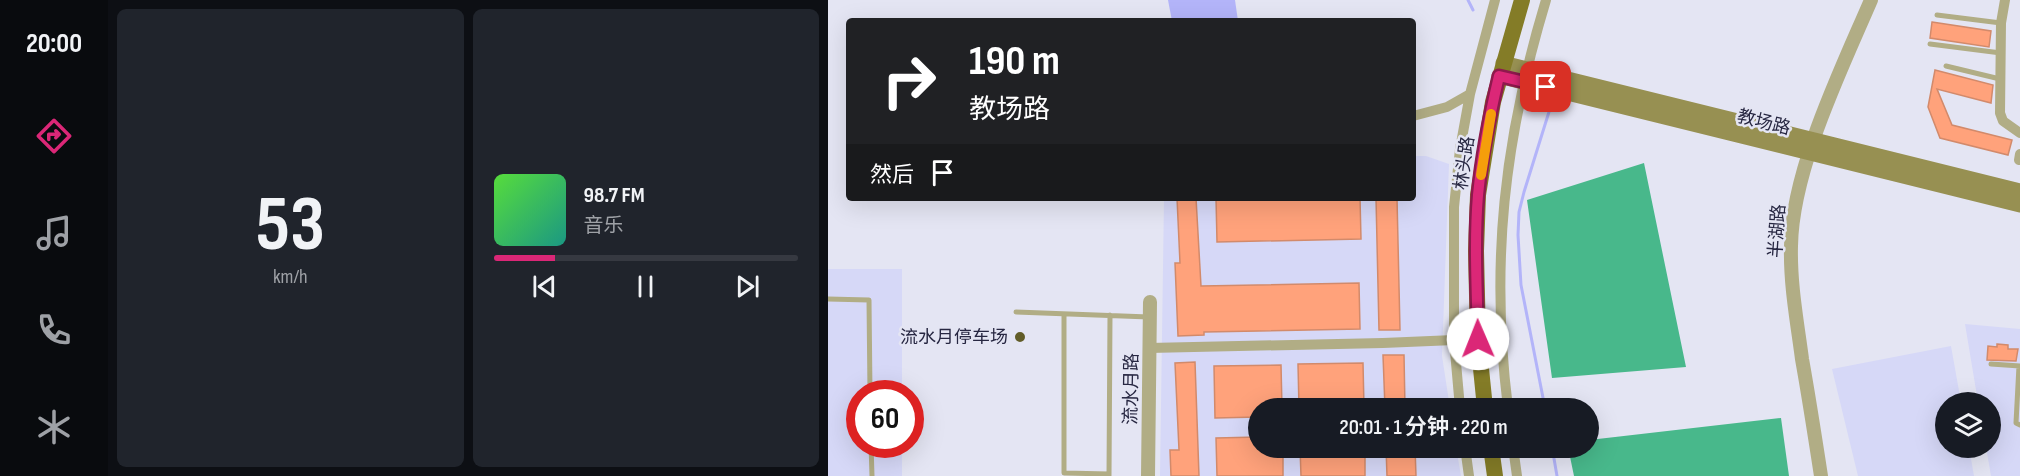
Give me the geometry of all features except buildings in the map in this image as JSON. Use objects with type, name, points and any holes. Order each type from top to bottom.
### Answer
[{"type":"main road","name":"林头路","points":[[1484,398],[1478,339],[1476,251],[1478,195],[1492,102],[1521,0]]},
{"type":"main road","name":"教场路","points":[[1501,69],[1812,147],[2020,205]]},
{"type":"main road","name":"教场路","points":[[1812,147],[2020,191]]},
{"type":"main road","points":[[1493,458],[1495,476]]},
{"type":"street","points":[[1459,398],[1454,340],[1454,207],[1460,149],[1470,94],[1495,0]]},
{"type":"street","points":[[1507,398],[1502,348],[1500,250],[1509,153],[1525,75],[1546,0]]},
{"type":"street","name":"半湖路","points":[[1821,476],[1794,304],[1791,244],[1798,196],[1812,147],[1871,0]]},
{"type":"street","points":[[2005,0],[2001,23],[2000,113],[2003,121],[2020,134]]},
{"type":"street","points":[[1416,115],[1447,107],[1470,94]]},
{"type":"street","name":"流水月路","points":[[1148,476],[1150,302]]},
{"type":"street","points":[[1149,348],[1478,339]]},
{"type":"street","points":[[1467,458],[1469,476]]},
{"type":"street","points":[[1515,458],[1517,476]]},
{"type":"lane","points":[[1937,15],[2001,23]]},
{"type":"lane","points":[[1930,44],[2001,53]]},
{"type":"lane","points":[[1946,66],[2000,79]]},
{"type":"lane","points":[[828,299],[868,300],[870,380]]},
{"type":"lane","points":[[1016,312],[1149,317]]},
{"type":"lane","points":[[1064,314],[1064,473],[1109,475],[1110,315]]},
{"type":"lane","points":[[1991,364],[2019,366],[2016,423],[2020,425]]},
{"type":"lane","points":[[871,458],[872,476]]},
{"type":"shaded area","points":[[1416,156],[1426,156],[1449,164],[1442,356],[1448,398],[1248,398],[1248,458],[1458,458],[1461,476],[1160,476],[1164,201],[1416,201]]},
{"type":"shaded area","points":[[828,269],[902,269],[902,380],[846,380],[846,458],[902,458],[902,476],[828,476]]},
{"type":"shaded area","points":[[1965,324],[2020,329],[2020,476],[1991,476],[1988,458],[2001,458],[2001,392],[1976,392]]},
{"type":"shaded area","points":[[1951,346],[1959,392],[1935,392],[1935,458],[1971,458],[1974,476],[1858,476],[1832,369]]},
{"type":"green space","points":[[1644,163],[1686,367],[1552,378],[1527,200]]},
{"type":"green space","points":[[1781,418],[1789,476],[1574,476],[1570,458],[1599,458],[1599,439]]},
{"type":"water","points":[[1168,0],[1235,0],[1238,18],[1171,18]]},
{"type":"waterway","points":[[1468,0],[1473,10]]},
{"type":"waterway","points":[[1543,398],[1521,285],[1518,235],[1519,212],[1553,99],[1552,94]]},
{"type":"waterway","points":[[1554,458],[1557,476]]},
{"type":"slow traffic","points":[[1481,175],[1491,114]]},
{"type":"place","name":"流水月停车场","points":[[1020,337]]},
{"type":"route","points":[[1478,339],[1476,251],[1478,195],[1492,102],[1499,76],[1546,87]]}]
